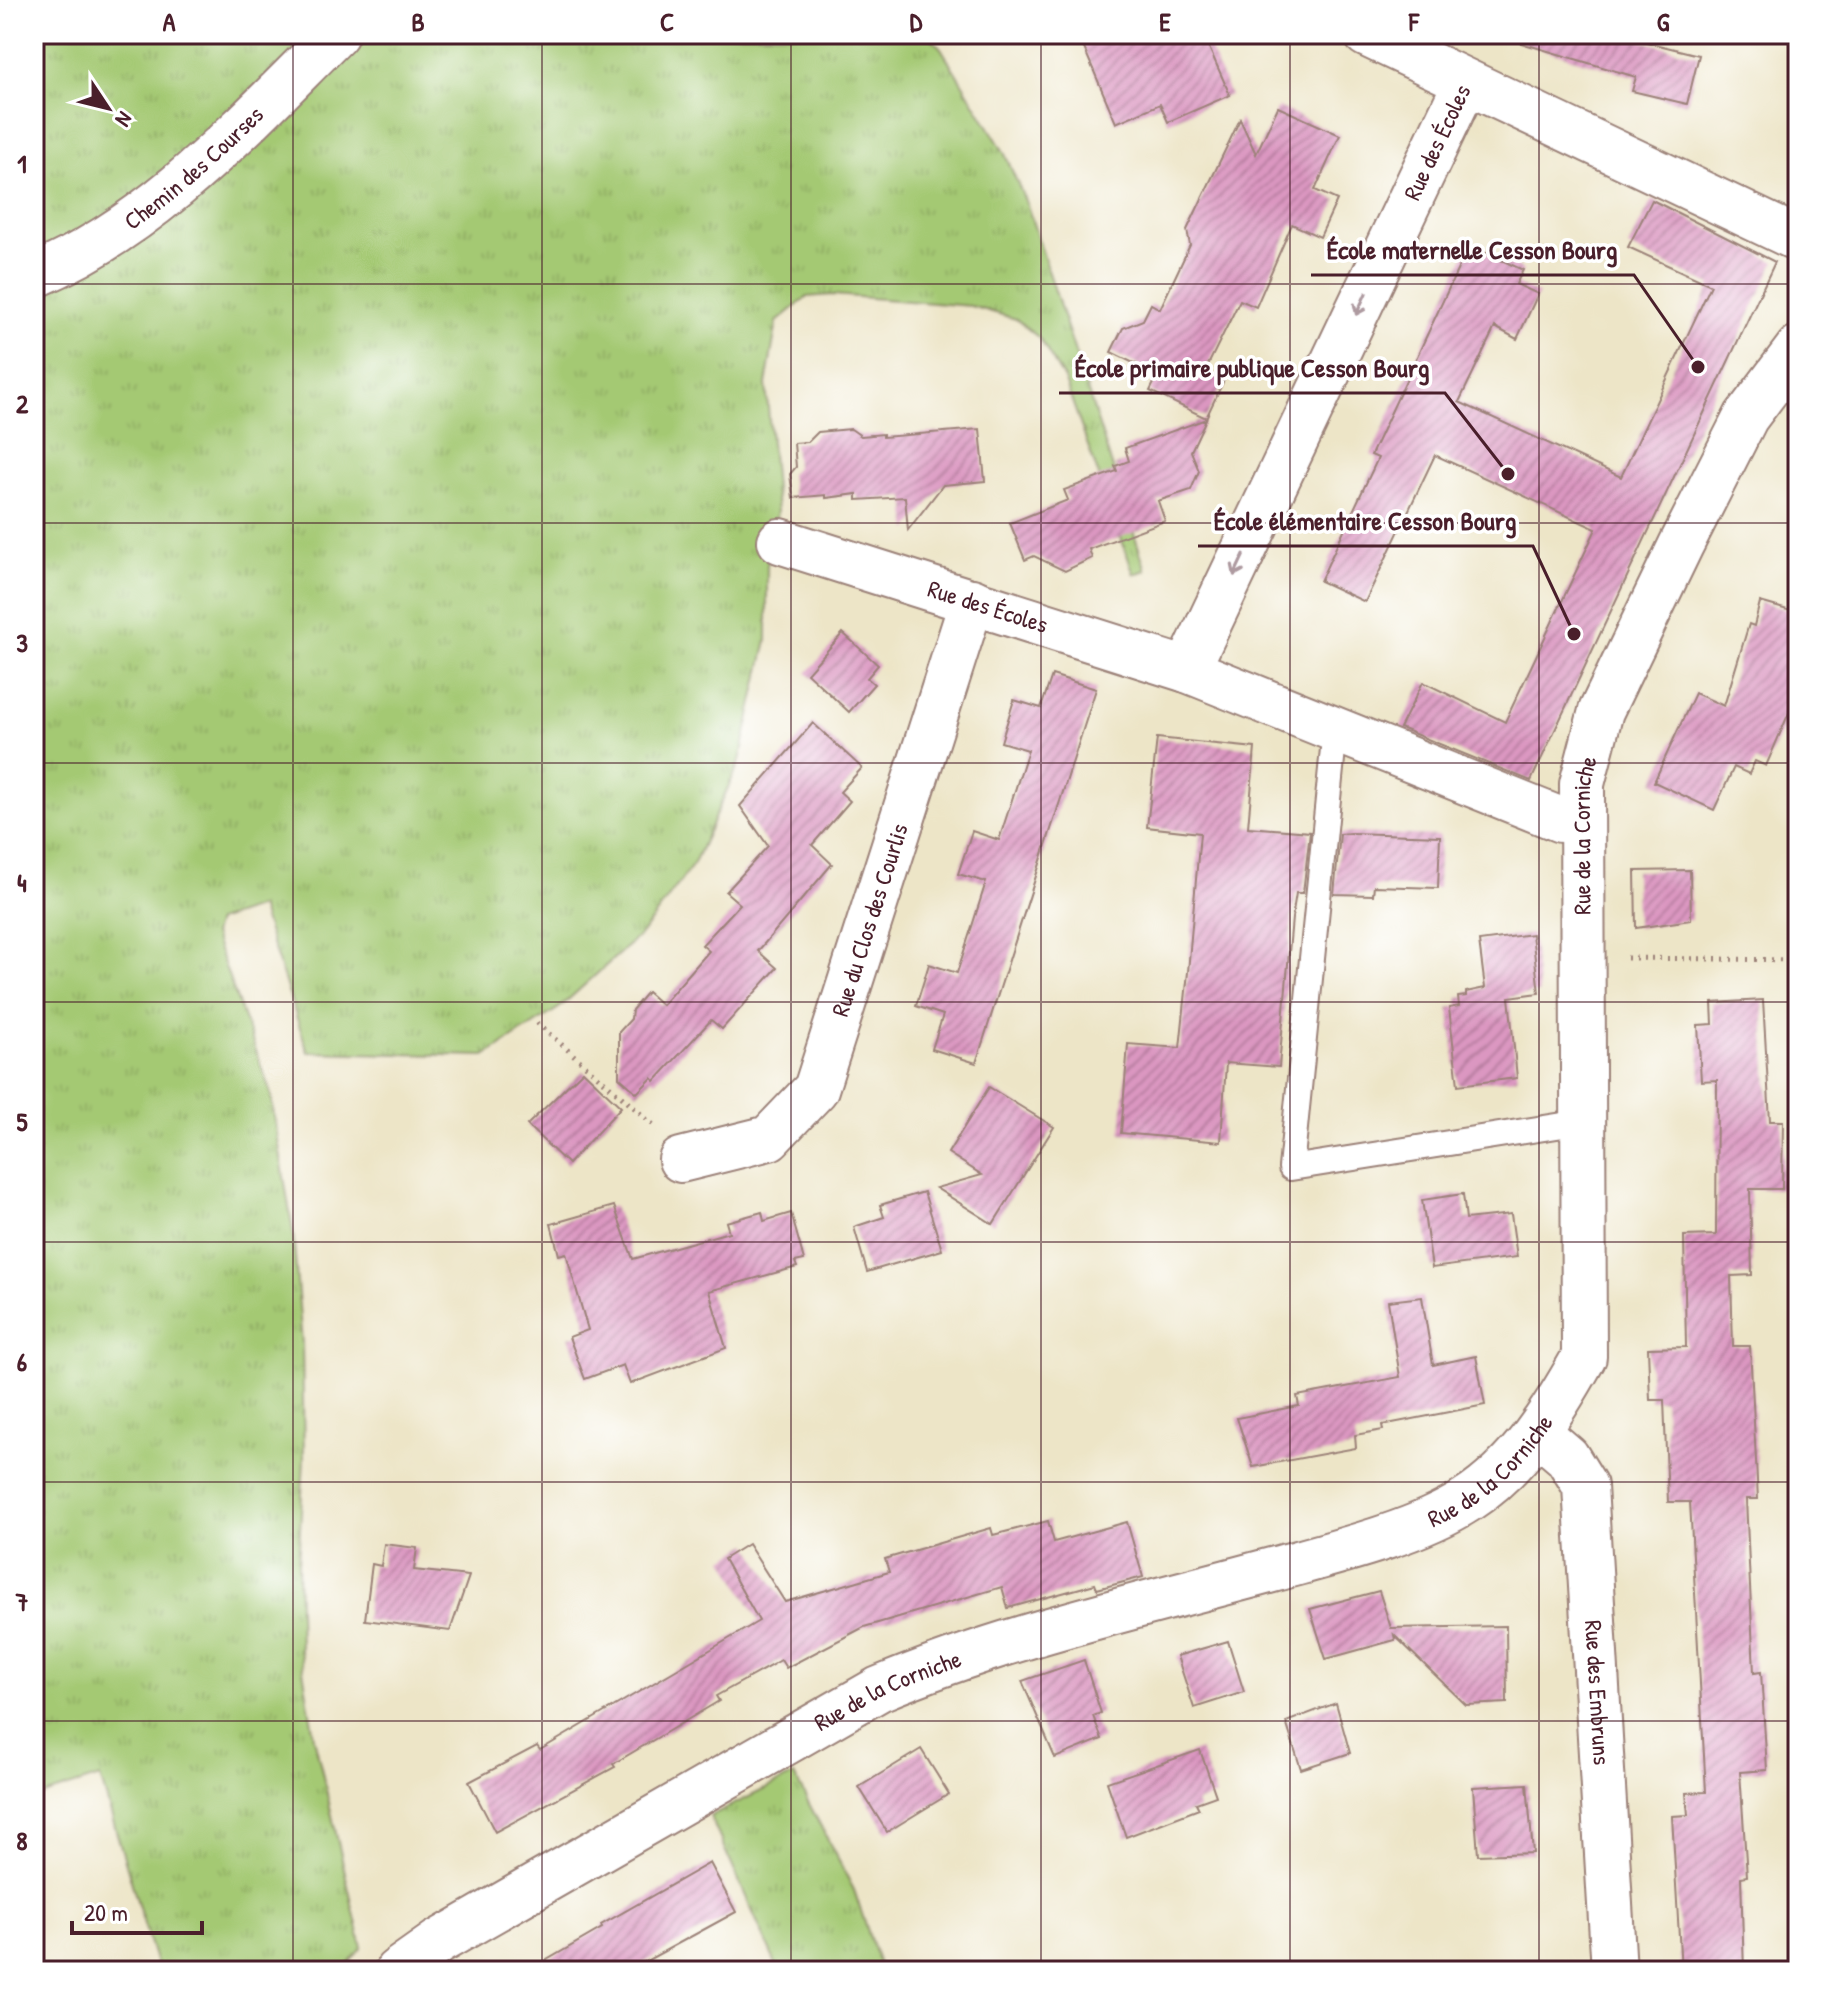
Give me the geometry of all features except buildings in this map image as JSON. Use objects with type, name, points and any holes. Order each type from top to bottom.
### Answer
[{"type":"street","name":"Chemin des Courses","points":[[34,276],[78,258],[140,216],[248,122],[336,34]]},
{"type":"street","points":[[1366,34],[1466,82]]},
{"type":"street","name":"Rue des Écoles","points":[[780,541],[1187,670],[1466,82],[1798,239]]},
{"type":"street","name":"Rue de la Corniche","points":[[397,1971],[438,1942],[879,1689],[952,1658],[1321,1556],[1426,1521],[1466,1501],[1509,1466],[1539,1433],[1584,1357],[1582,784],[1601,711],[1746,417],[1798,348]]},
{"type":"street","name":"Rue du Clos des Courlis","points":[[681,1160],[769,1138],[816,1089],[972,601]]},
{"type":"street","points":[[1187,670],[1561,820],[1582,819]]},
{"type":"street","name":"Rue des Embruns","points":[[1539,1433],[1567,1457],[1585,1486],[1614,1971]]},
{"type":"lane","points":[[1335,729],[1291,1168],[1582,1122]]},
{"type":"path","points":[[1581,956],[1798,960]]},
{"type":"path","points":[[537,1023],[657,1128],[681,1160]]},
{"type":"green space","points":[[34,34],[928,34],[941,48],[1004,152],[1027,205],[1146,570],[1134,574],[1064,379],[1039,338],[1016,319],[971,306],[833,295],[807,297],[777,322],[766,384],[777,512],[767,566],[767,640],[740,761],[694,863],[642,933],[559,1008],[485,1056],[308,1052],[260,907],[217,921],[213,934],[270,1090],[293,1232],[302,1343],[304,1459],[298,1565],[300,1651],[314,1737],[362,1947],[343,1971],[158,1971],[100,1777],[34,1798]]},
{"type":"green space","points":[[794,1775],[854,1890],[881,1971],[779,1971],[710,1816]]},
{"type":"place","name":"École maternelle Cesson Bourg","points":[[1698,367]]},
{"type":"place","name":"École primaire publique Cesson Bourg","points":[[1508,474]]},
{"type":"place","name":"École élémentaire Cesson Bourg","points":[[1574,634]]}]
